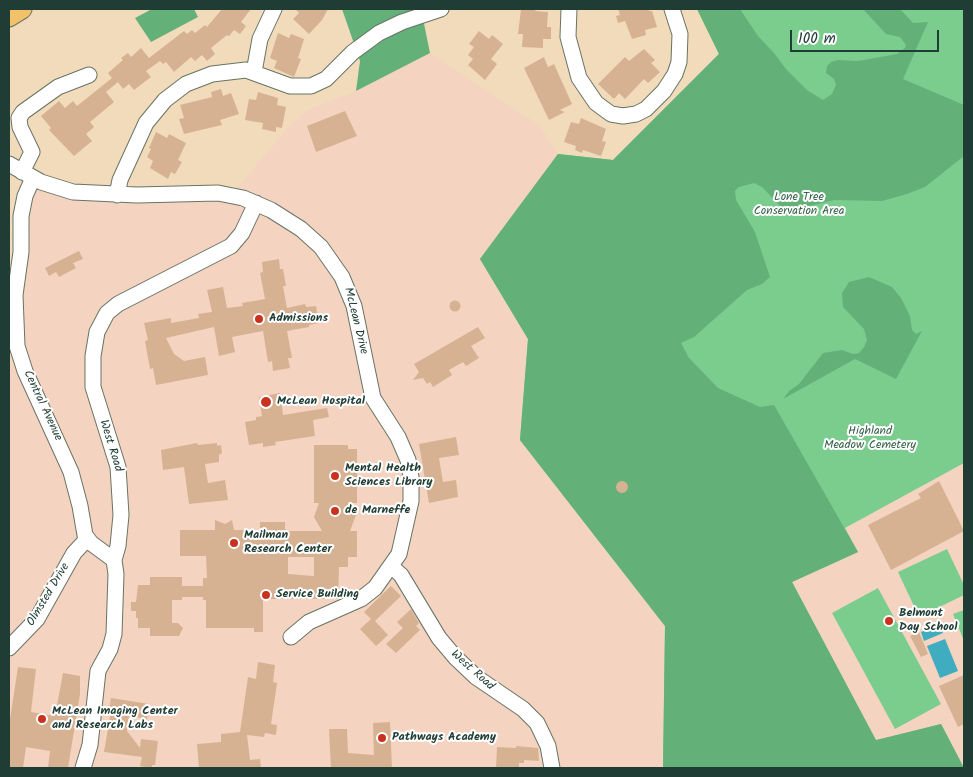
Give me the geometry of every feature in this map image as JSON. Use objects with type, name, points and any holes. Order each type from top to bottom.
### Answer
[{"type":"main road","points":[[9,17],[22,9]]},
{"type":"street","points":[[254,72],[260,39],[274,9]]},
{"type":"street","points":[[568,9],[569,46],[583,86],[601,107],[611,114],[623,116],[636,114],[646,109],[664,91],[675,74],[679,62],[680,34],[672,9]]},
{"type":"street","points":[[124,195],[134,150],[143,128],[153,114],[181,88],[212,74],[233,71],[254,72],[290,86],[311,86],[331,76],[364,43],[395,25],[438,10]]},
{"type":"street","name":"Central Avenue","points":[[87,539],[83,531],[80,506],[71,472],[19,353],[12,293],[20,252],[21,216],[25,196],[21,171],[32,152],[20,127],[20,118],[23,112],[54,89],[89,75]]},
{"type":"street","name":"McLean Drive","points":[[21,171],[65,191],[124,195],[218,193],[256,203],[278,213],[310,236],[333,262],[349,290],[373,398],[398,437],[410,468],[412,494],[400,550],[392,567],[367,596],[333,613],[316,619],[291,637]]},
{"type":"street","name":"West Road","points":[[83,768],[90,745],[98,671],[110,649],[114,634],[116,574],[114,560],[121,525],[120,481],[113,452],[94,395],[92,378],[94,348],[100,325],[107,313],[124,300],[231,246],[242,233],[256,203]]},
{"type":"street","points":[[87,539],[114,560]]},
{"type":"street","name":"Olmsted Drive","points":[[9,648],[37,619],[74,553],[87,539]]},
{"type":"street","name":"West Road","points":[[392,567],[401,575],[439,638],[455,657],[476,677],[529,713],[541,728],[548,746],[552,768]]},
{"type":"shaded area","name":"McLean Hospital","points":[[430,53],[539,125],[558,154],[480,259],[528,339],[520,440],[665,626],[663,768],[9,768],[9,364],[28,359],[21,333],[19,312],[28,260],[30,211],[33,194],[41,190],[103,201],[141,202],[207,186],[236,189],[289,127],[308,110],[356,91]]},
{"type":"shaded area","name":"Belmont Day School","points":[[964,463],[964,768],[941,724],[876,741],[792,582],[858,552],[844,529]]},
{"type":"green space","points":[[152,9],[194,9],[198,17],[151,42],[135,18]]},
{"type":"green space","points":[[342,9],[421,9],[430,53],[356,91],[360,61]]},
{"type":"green space","name":"Lone Tree Conservation Area","points":[[697,9],[964,9],[964,463],[845,528],[858,552],[792,582],[876,741],[941,724],[964,768],[663,768],[665,626],[520,440],[528,339],[480,259],[558,154],[613,160],[719,54]]},
{"type":"green space","name":"Lone Tree Conservation Area","points":[[697,9],[740,9],[758,36],[786,69],[807,90],[823,100],[832,94],[836,85],[834,79],[826,73],[827,66],[831,62],[838,60],[858,61],[897,54],[905,48],[906,45],[900,37],[886,34],[863,9],[900,9],[913,23],[928,22],[903,79],[964,105],[964,156],[925,187],[907,194],[882,201],[834,200],[810,206],[790,216],[762,187],[754,183],[739,187],[735,191],[736,200],[755,232],[770,277],[762,284],[747,290],[694,337],[681,343],[689,358],[718,388],[760,407],[774,405],[858,552],[792,582],[876,740],[941,724],[964,768],[663,768],[665,626],[520,440],[528,339],[480,259],[558,154],[613,160],[719,54]]},
{"type":"green space","points":[[869,277],[892,287],[901,298],[910,316],[912,330],[916,334],[922,331],[896,379],[855,359],[783,399],[789,391],[799,384],[823,353],[842,350],[853,354],[859,353],[864,347],[867,340],[864,329],[843,307],[842,293],[849,282]]},
{"type":"green space","points":[[947,549],[964,585],[964,595],[919,617],[898,572]]},
{"type":"green space","points":[[878,588],[941,704],[895,729],[832,613]]},
{"type":"green space","points":[[964,610],[964,641],[953,614]]},
{"type":"water","points":[[940,625],[943,633],[924,641],[921,632]]},
{"type":"water","points":[[945,639],[958,671],[940,678],[927,646]]},
{"type":"building","points":[[222,9],[251,9],[241,22],[246,26],[240,34],[234,30],[229,36],[227,35],[211,48],[215,54],[207,61],[202,55],[195,61],[191,57],[174,72],[166,62],[163,64],[160,61],[146,71],[151,77],[134,90],[129,84],[123,89],[118,82],[106,92],[114,102],[90,122],[94,127],[86,134],[92,141],[74,156],[49,130],[51,128],[41,116],[59,101],[65,108],[73,101],[77,106],[112,78],[108,73],[128,53],[131,57],[141,48],[149,58],[184,31],[187,34],[192,30],[195,33],[205,25],[207,27]]},
{"type":"building","points":[[295,9],[328,9],[322,20],[309,34],[293,19],[299,13]]},
{"type":"building","points":[[521,9],[536,9],[535,11],[548,12],[547,27],[551,27],[551,39],[543,39],[543,48],[522,47],[523,34],[518,34]]},
{"type":"building","points":[[618,9],[649,9],[649,11],[652,11],[657,27],[645,30],[646,35],[632,39],[625,21],[618,23],[616,16],[620,15]]},
{"type":"building","points":[[479,31],[489,39],[492,35],[503,44],[491,59],[497,64],[485,80],[468,65],[473,59],[468,55],[474,47],[469,44]]},
{"type":"building","points":[[278,33],[289,38],[291,34],[304,39],[298,58],[301,59],[294,77],[274,68],[277,61],[270,58]]},
{"type":"building","points":[[644,49],[655,60],[651,63],[660,72],[648,83],[644,79],[625,99],[619,93],[614,99],[598,84],[625,57],[629,61]]},
{"type":"building","points":[[544,57],[548,67],[554,64],[572,104],[560,110],[565,112],[549,120],[524,68]]},
{"type":"building","points":[[221,89],[223,96],[231,93],[239,114],[220,120],[222,125],[184,134],[179,119],[184,118],[180,105],[212,97],[211,92]]},
{"type":"building","points":[[258,92],[278,98],[277,105],[286,107],[282,128],[276,127],[276,132],[262,129],[263,123],[245,120],[249,99],[256,100]]},
{"type":"building","points":[[345,111],[357,136],[316,152],[307,126]]},
{"type":"building","points":[[581,118],[606,129],[602,141],[606,142],[601,156],[583,150],[582,153],[575,150],[576,146],[564,142],[571,122],[579,124]]},
{"type":"building","points":[[156,132],[167,138],[169,134],[186,143],[178,160],[182,162],[175,174],[171,172],[168,179],[150,168],[153,161],[147,157]]},
{"type":"building","points":[[79,251],[83,259],[73,263],[76,268],[59,277],[56,272],[49,276],[45,268]]},
{"type":"building","name":"Admissions","points":[[279,259],[280,269],[283,269],[286,286],[283,286],[287,308],[305,304],[306,307],[316,306],[319,323],[287,331],[292,358],[288,358],[290,368],[273,371],[272,361],[268,362],[263,331],[232,337],[235,352],[219,356],[214,327],[166,338],[174,354],[184,361],[205,357],[208,375],[156,385],[153,368],[150,369],[145,341],[148,340],[144,323],[171,318],[171,323],[199,318],[198,314],[212,312],[207,290],[223,287],[227,308],[243,306],[242,303],[265,299],[260,273],[263,272],[262,262]]},
{"type":"building","points":[[455,300],[461,306],[455,312],[449,306]]},
{"type":"building","points":[[478,327],[485,338],[471,346],[479,358],[466,366],[463,362],[449,370],[452,375],[433,387],[430,382],[427,384],[423,378],[413,380],[419,372],[414,364]]},
{"type":"building","points":[[280,393],[283,415],[327,408],[329,417],[313,420],[315,436],[275,442],[276,445],[263,447],[263,443],[249,445],[245,422],[256,420],[256,417],[262,416],[259,397]]},
{"type":"building","points":[[456,437],[459,455],[439,458],[443,482],[456,480],[458,497],[429,503],[419,444]]},
{"type":"building","points":[[197,443],[198,445],[217,443],[217,446],[221,445],[222,453],[219,455],[219,462],[205,464],[208,483],[225,480],[228,500],[189,504],[184,467],[163,470],[161,450]]},
{"type":"building","points":[[314,445],[348,445],[348,449],[357,449],[357,503],[348,503],[356,515],[350,531],[357,531],[357,557],[348,557],[348,567],[339,567],[338,599],[263,599],[263,632],[254,632],[254,628],[206,628],[206,600],[203,600],[203,597],[182,597],[182,600],[172,600],[172,623],[178,623],[183,628],[179,636],[150,636],[150,628],[138,628],[138,618],[136,618],[136,611],[131,611],[131,602],[136,602],[138,585],[150,585],[150,577],[182,577],[182,586],[203,586],[203,578],[207,578],[206,556],[180,556],[180,530],[215,530],[215,520],[225,524],[232,520],[234,530],[260,530],[260,522],[285,522],[285,529],[288,531],[322,531],[314,517],[319,503],[314,503]],"holes":[[[288,557],[314,557],[314,576],[288,574]]]},
{"type":"building","points":[[624,481],[627,482],[627,492],[620,493],[617,492],[616,485],[617,482]]},
{"type":"building","points":[[939,481],[964,531],[891,570],[868,525],[921,498],[918,494]]},
{"type":"building","points":[[391,586],[401,596],[375,621],[388,635],[376,646],[360,629],[371,619],[364,612]]},
{"type":"building","points":[[411,609],[419,623],[416,626],[420,630],[396,653],[386,644],[403,628],[397,622]]},
{"type":"building","points":[[919,632],[928,654],[921,657],[910,636]]},
{"type":"building","points":[[258,662],[275,665],[273,682],[277,683],[271,724],[277,725],[276,735],[265,733],[264,737],[247,735],[250,760],[260,759],[261,768],[199,768],[197,744],[221,742],[221,734],[240,732],[248,677],[256,679]]},
{"type":"building","name":"McLean Imaging Center and Research Labs","points":[[18,667],[36,669],[31,712],[55,716],[63,673],[80,676],[80,694],[68,768],[48,768],[50,751],[26,747],[23,768],[9,768],[9,726]]},
{"type":"building","points":[[964,675],[964,724],[958,727],[939,686]]},
{"type":"building","points":[[111,698],[149,704],[147,719],[129,716],[127,731],[140,748],[141,739],[158,741],[155,765],[152,765],[152,768],[140,766],[142,757],[104,752],[111,711],[109,710]]},
{"type":"building","points":[[390,722],[392,768],[331,768],[329,729],[347,729],[348,753],[374,755],[373,723]]},
{"type":"building","points":[[516,746],[538,748],[539,761],[524,760],[524,763],[519,763],[519,768],[496,768],[497,747],[516,748]]},
{"type":"place","name":"Admissions","points":[[259,319]]},
{"type":"place","name":"McLean Hospital","points":[[266,402]]},
{"type":"place","name":"Mental Health Sciences Library","points":[[335,476]]},
{"type":"place","name":"de Marneffe","points":[[335,511]]},
{"type":"place","name":"Mailman Research Center","points":[[234,543]]},
{"type":"place","name":"Service Building","points":[[266,595]]},
{"type":"place","name":"Belmont Day School","points":[[889,621]]},
{"type":"place","name":"McLean Imaging Center and Research Labs","points":[[42,719]]},
{"type":"place","name":"Pathways Academy","points":[[382,738]]},
{"type":"park label","name":"Highland Meadow Cemetery","points":[[870,439]]}]
